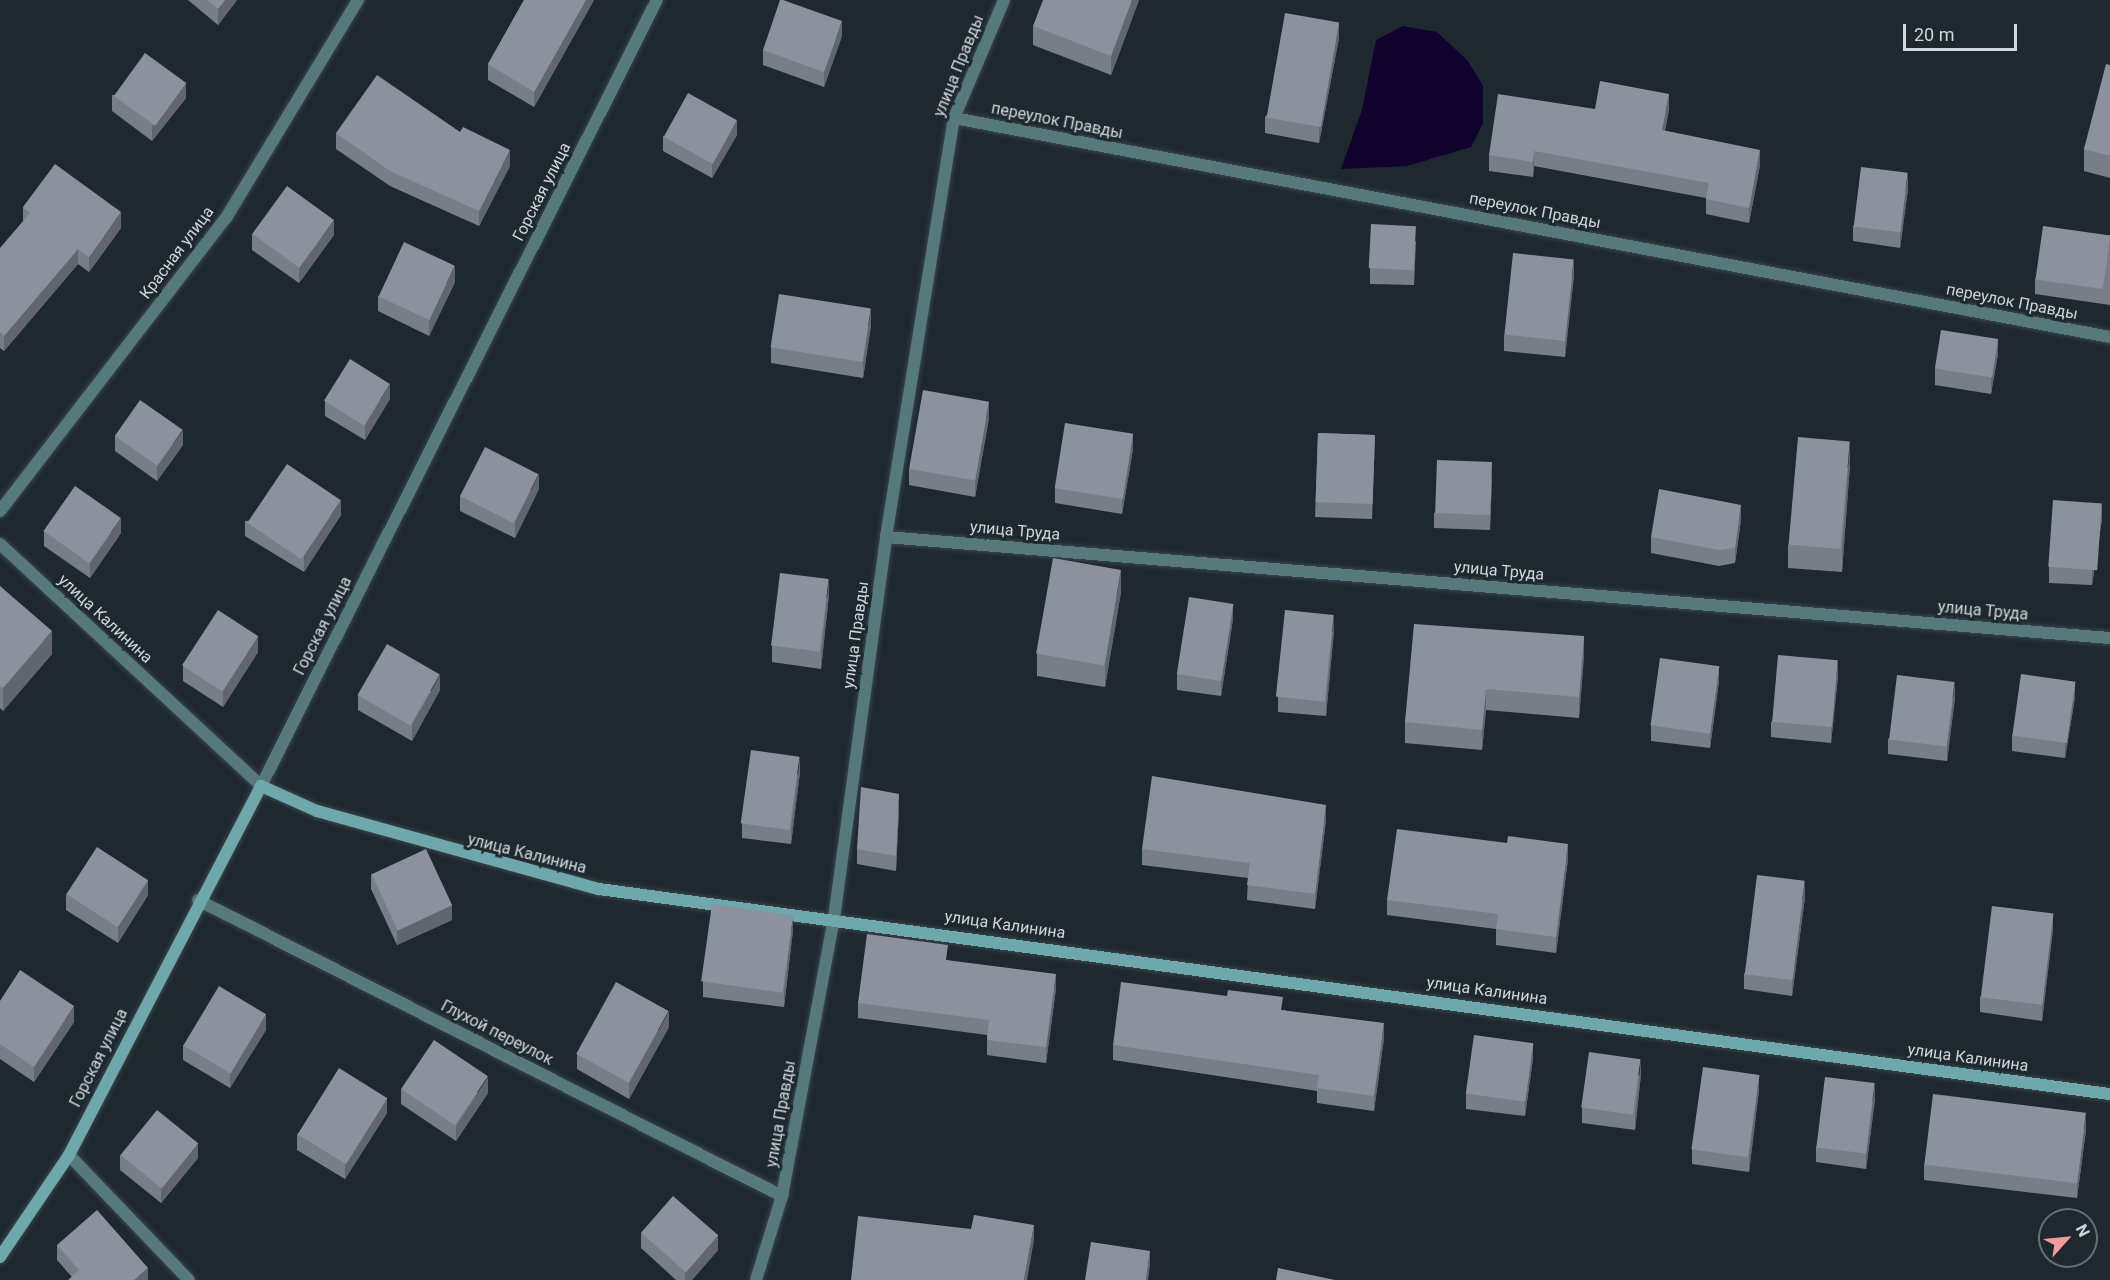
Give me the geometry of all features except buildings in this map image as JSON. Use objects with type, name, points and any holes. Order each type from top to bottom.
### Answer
[{"type":"main road","name":"Горская улица","points":[[0,1257],[69,1155],[198,900],[261,786]]},
{"type":"main road","name":"улица Калинина","points":[[261,786],[339,818],[599,889],[834,918],[2110,1094]]},
{"type":"street","name":"Красная улица","points":[[0,511],[226,218],[357,0]]},
{"type":"street","name":"Горская улица","points":[[261,786],[657,0]]},
{"type":"street","name":"улица Правды","points":[[756,1280],[782,1196],[834,918],[885,537],[954,118],[1004,0]]},
{"type":"street","name":"переулок Правды","points":[[954,118],[2110,337]]},
{"type":"street","name":"улица Труда","points":[[885,537],[2110,638]]},
{"type":"street","name":"улица Калинина","points":[[0,544],[261,786]]},
{"type":"street","name":"Глухой переулок","points":[[198,900],[782,1196]]},
{"type":"street","points":[[69,1155],[189,1280]]},
{"type":"shaded area","points":[[1403,26],[1437,32],[1468,61],[1483,86],[1483,123],[1471,147],[1407,166],[1341,169],[1362,110],[1376,40]]}]
